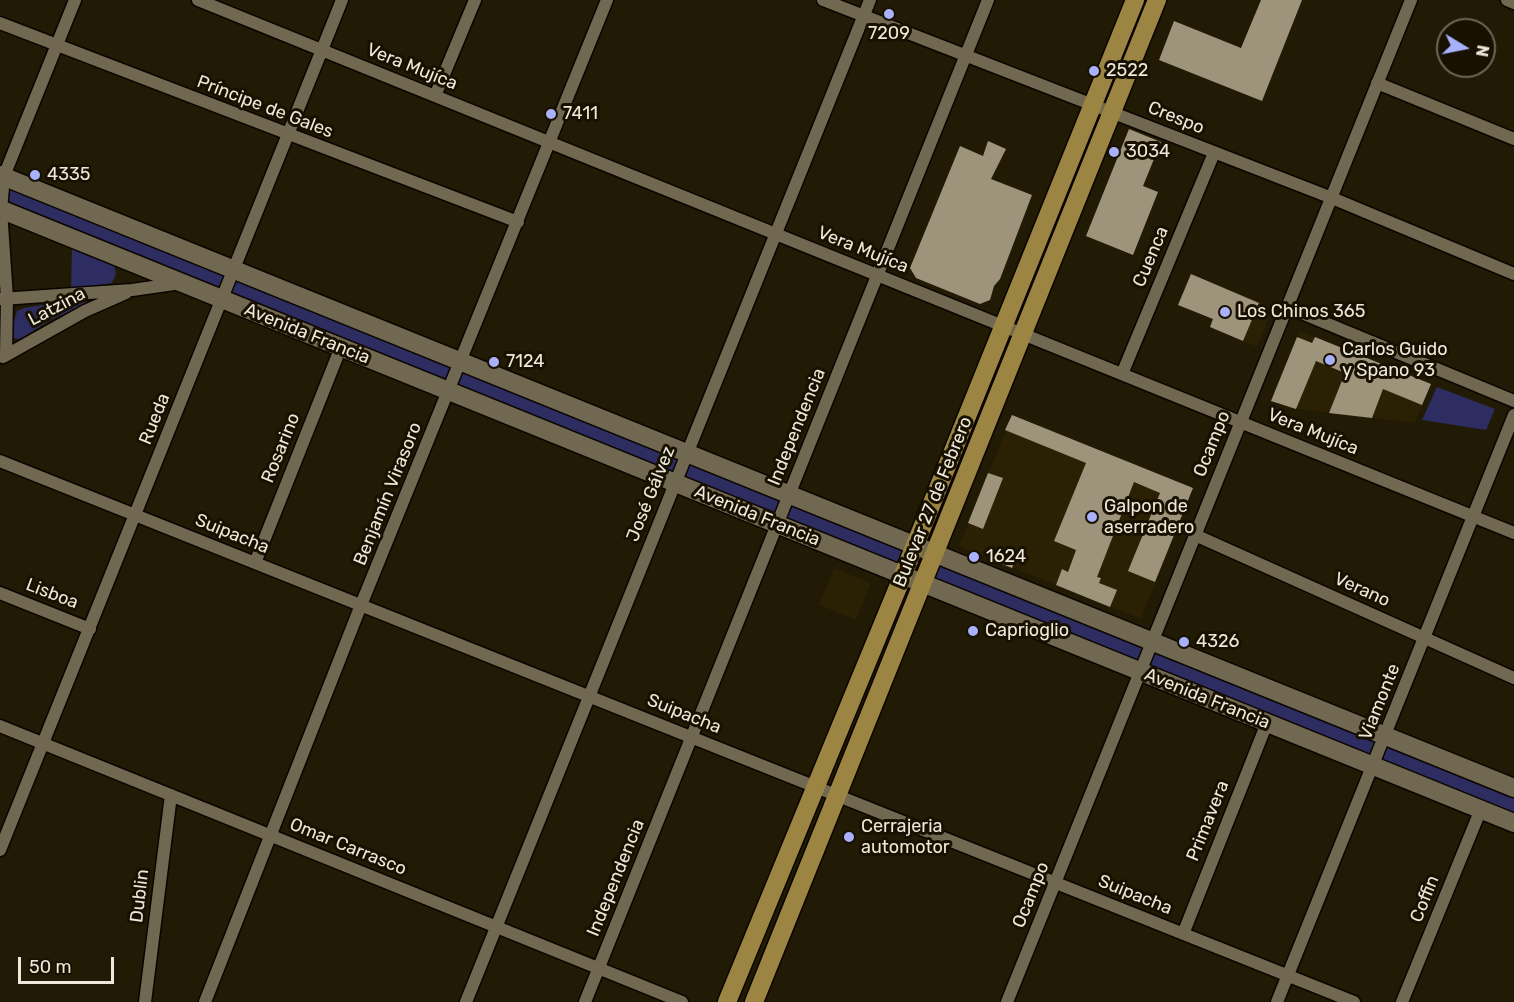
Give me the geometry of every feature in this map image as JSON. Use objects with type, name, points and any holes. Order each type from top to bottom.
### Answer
[{"type":"main road","name":"Bulevar 27 de Febrero","points":[[727,1002],[915,546],[1135,0]]},
{"type":"main road","name":"Bulevar 27 de Febrero","points":[[754,1002],[839,796],[1157,0]]},
{"type":"main road","name":"Avenida Francia","points":[[2,176],[1514,788]]},
{"type":"main road","name":"Avenida Francia","points":[[1,210],[1514,823]]},
{"type":"street","points":[[3,357],[2,176],[75,0]]},
{"type":"street","name":"Rueda","points":[[0,850],[342,0]]},
{"type":"street","points":[[435,96],[475,0]]},
{"type":"street","name":"Benjamín Virasoro","points":[[205,1002],[361,605],[607,0]]},
{"type":"street","name":"Crespo","points":[[823,0],[1332,198],[1514,274]]},
{"type":"street","name":"José Gálvez","points":[[466,1002],[870,0]]},
{"type":"street","name":"Independencia","points":[[585,1002],[988,0]]},
{"type":"street","name":"Ocampo","points":[[1007,1002],[1411,0]]},
{"type":"street","points":[[1507,0],[1514,3]]},
{"type":"street","name":"Vera Mujíca","points":[[206,2],[1514,533]]},
{"type":"street","name":"Príncipe de Gales","points":[[0,23],[518,222]]},
{"type":"street","points":[[1377,83],[1514,139]]},
{"type":"street","name":"Cuenca","points":[[1122,374],[1214,153]]},
{"type":"street","points":[[3,299],[132,290],[182,283]]},
{"type":"street","name":"Latzina","points":[[3,357],[85,311],[132,290]]},
{"type":"street","points":[[1287,307],[1514,401]]},
{"type":"street","name":"Rosarino","points":[[255,563],[341,347]]},
{"type":"street","name":"Viamonte","points":[[1277,1002],[1514,415]]},
{"type":"street","name":"Suipacha","points":[[0,461],[1354,1002]]},
{"type":"street","name":"Verano","points":[[1195,535],[1514,678]]},
{"type":"street","name":"Lisboa","points":[[0,593],[90,629]]},
{"type":"street","name":"Primavera","points":[[1182,934],[1267,723]]},
{"type":"street","name":"Omar Carrasco","points":[[0,726],[682,1002]]},
{"type":"street","name":"Dublin","points":[[145,1002],[171,795]]},
{"type":"street","name":"Coffin","points":[[1402,1002],[1480,809]]},
{"type":"shaded area","points":[[0,175],[1514,788],[1514,823],[0,209]]},
{"type":"shaded area","points":[[72,249],[114,266],[116,274],[112,283],[71,289]]},
{"type":"shaded area","name":"Los Chinos 365","points":[[1191,274],[1273,308],[1257,347],[1210,327],[1213,319],[1178,305]]},
{"type":"shaded area","points":[[79,299],[85,302],[84,306],[50,320],[20,339],[14,338],[12,329],[17,311]]},
{"type":"shaded area","name":"Carlos Guido y Spano 93","points":[[1300,331],[1431,384],[1415,423],[1290,408],[1271,401]]},
{"type":"shaded area","points":[[1437,387],[1495,409],[1486,430],[1422,420]]},
{"type":"shaded area","points":[[1012,415],[1193,488],[1141,619],[959,546]]},
{"type":"shaded area","points":[[834,568],[871,583],[856,620],[819,605]]},
{"type":"building","points":[[1261,0],[1302,0],[1262,101],[1159,60],[1174,21],[1241,48]]},
{"type":"building","points":[[1129,129],[1161,142],[1143,186],[1158,192],[1133,255],[1086,236]]},
{"type":"building","points":[[988,141],[1006,149],[991,179],[1032,195],[990,300],[980,304],[916,278],[910,268],[960,146],[983,156]]},
{"type":"building","name":"Los Chinos 365","points":[[1191,274],[1259,303],[1243,341],[1210,327],[1213,319],[1178,305]]},
{"type":"building","name":"Carlos Guido y Spano 93","points":[[1297,337],[1312,343],[1315,337],[1431,384],[1422,405],[1383,389],[1372,418],[1329,413],[1345,373],[1316,361],[1296,409],[1271,401]]},
{"type":"building","name":"Galpon de aserradero","points":[[1012,415],[1193,488],[1155,582],[1128,571],[1160,493],[1134,482],[1097,577],[1101,578],[1099,583],[1117,590],[1110,607],[1056,585],[1062,569],[1068,572],[1076,550],[1054,541],[1086,463],[1005,430]]},
{"type":"building","points":[[988,473],[1003,478],[983,529],[968,523]]},
{"type":"building","points":[[1006,554],[1016,558],[1012,568],[1002,564]]},
{"type":"place","name":"7209","points":[[889,14]]},
{"type":"place","name":"2522","points":[[1094,71]]},
{"type":"place","name":"7411","points":[[551,114]]},
{"type":"place","name":"3034","points":[[1114,152]]},
{"type":"place","name":"4335","points":[[35,175]]},
{"type":"place","name":"Los Chinos 365","points":[[1225,312]]},
{"type":"place","name":"Carlos Guido y Spano 93","points":[[1330,360]]},
{"type":"place","name":"7124","points":[[494,362]]},
{"type":"place","name":"Galpon de aserradero","points":[[1092,517]]},
{"type":"place","name":"1624","points":[[974,557]]},
{"type":"place","name":"Caprioglio","points":[[973,631]]},
{"type":"place","name":"4326","points":[[1184,642]]},
{"type":"place","name":"Cerrajeria automotor","points":[[849,837]]}]
